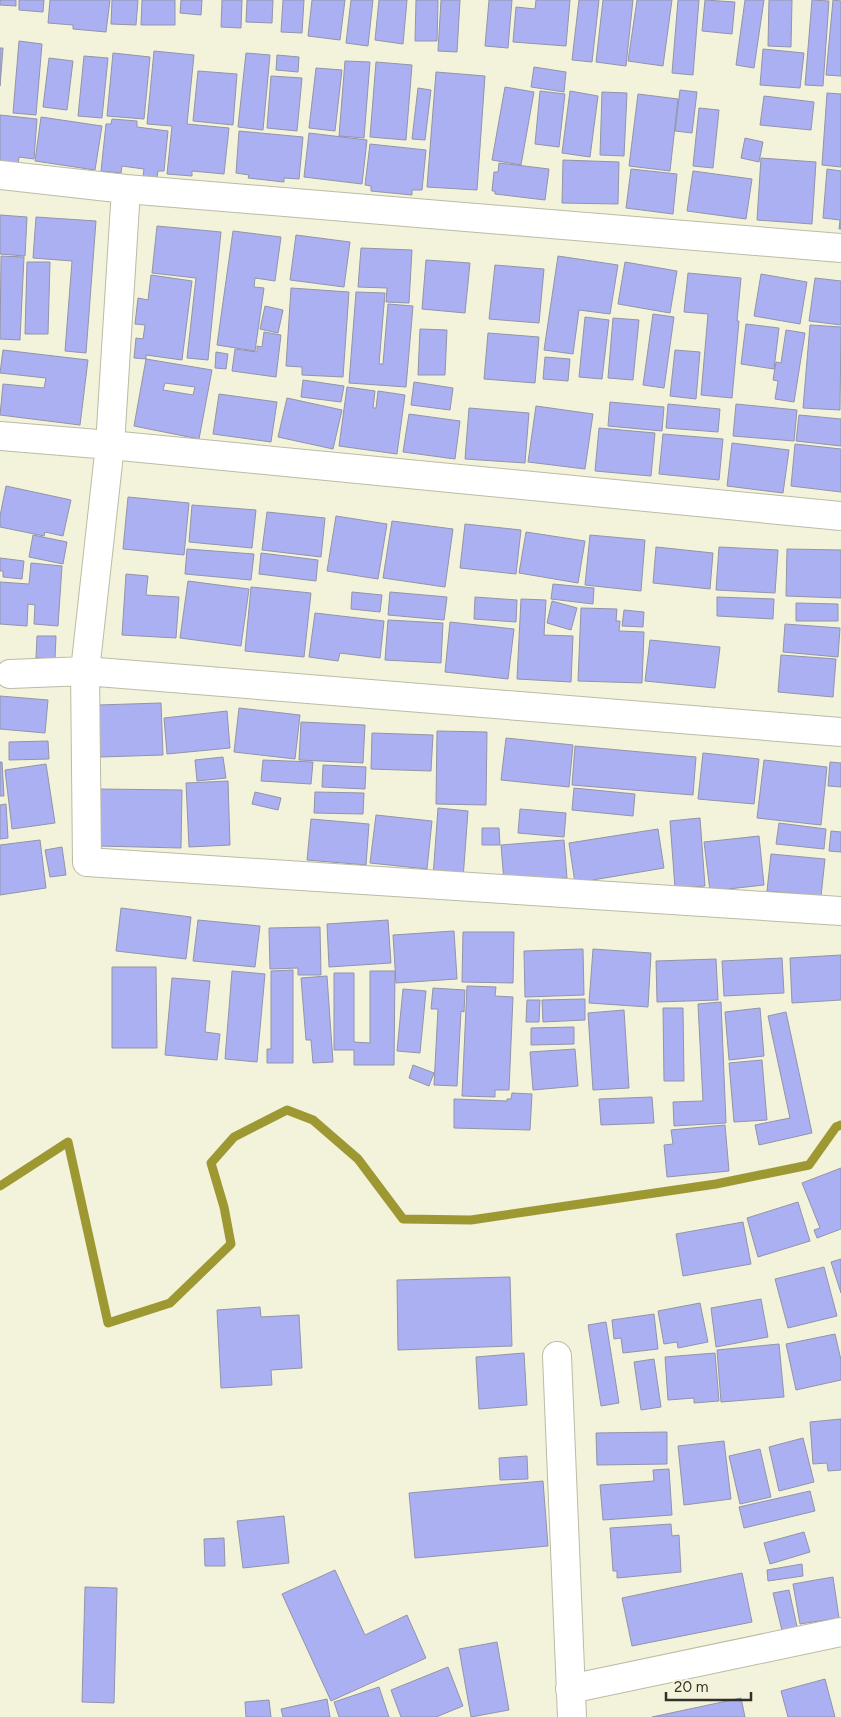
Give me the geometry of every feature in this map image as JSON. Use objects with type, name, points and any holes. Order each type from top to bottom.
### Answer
[{"type":"street","points":[[0,175],[126,189],[841,248]]},
{"type":"street","points":[[126,189],[110,445],[85,671],[86,862],[841,911]]},
{"type":"street","points":[[0,436],[841,516]]},
{"type":"street","points":[[10,674],[85,671],[841,732]]},
{"type":"street","points":[[557,1356],[572,1717]]},
{"type":"street","points":[[570,1689],[841,1632]]},
{"type":"building","points":[[0,0],[16,0],[16,6],[0,5]]},
{"type":"building","points":[[19,0],[44,0],[43,12],[19,10]]},
{"type":"building","points":[[50,0],[110,0],[106,32],[73,29],[73,25],[48,23]]},
{"type":"building","points":[[112,0],[138,0],[136,25],[111,24]]},
{"type":"building","points":[[142,0],[175,0],[175,25],[141,25]]},
{"type":"building","points":[[181,0],[202,0],[201,15],[180,13]]},
{"type":"building","points":[[222,0],[242,0],[241,28],[221,27]]},
{"type":"building","points":[[247,0],[273,0],[272,23],[246,22]]},
{"type":"building","points":[[283,0],[304,0],[302,33],[281,32]]},
{"type":"building","points":[[312,0],[345,0],[340,40],[308,36]]},
{"type":"building","points":[[351,0],[373,0],[368,46],[346,43]]},
{"type":"building","points":[[379,0],[407,0],[403,44],[375,40]]},
{"type":"building","points":[[416,0],[438,0],[437,41],[415,41]]},
{"type":"building","points":[[441,0],[460,0],[457,52],[438,51]]},
{"type":"building","points":[[489,0],[512,0],[508,48],[485,46]]},
{"type":"building","points":[[536,0],[570,0],[566,46],[513,42],[516,7],[535,9]]},
{"type":"building","points":[[579,0],[599,0],[592,62],[572,60]]},
{"type":"building","points":[[603,0],[633,0],[626,66],[596,62]]},
{"type":"building","points":[[637,0],[672,0],[663,66],[628,61]]},
{"type":"building","points":[[678,0],[699,0],[693,75],[672,73]]},
{"type":"building","points":[[705,0],[735,2],[732,34],[702,31]]},
{"type":"building","points":[[745,0],[764,0],[754,68],[736,65]]},
{"type":"building","points":[[769,0],[792,0],[791,47],[768,46]]},
{"type":"building","points":[[812,0],[829,1],[823,86],[805,85]]},
{"type":"building","points":[[833,0],[841,1],[841,76],[826,75]]},
{"type":"building","points":[[19,41],[42,44],[36,115],[13,113]]},
{"type":"building","points":[[0,48],[3,48],[0,86]]},
{"type":"building","points":[[763,49],[804,53],[800,88],[760,85]]},
{"type":"building","points":[[154,51],[194,55],[187,124],[229,128],[224,174],[192,171],[192,176],[167,174],[172,126],[147,124]]},
{"type":"building","points":[[113,53],[150,57],[144,119],[107,116]]},
{"type":"building","points":[[246,53],[270,55],[263,130],[238,127]]},
{"type":"building","points":[[277,55],[299,57],[298,72],[276,70]]},
{"type":"building","points":[[84,56],[108,58],[102,118],[78,116]]},
{"type":"building","points":[[49,58],[73,61],[67,110],[43,107]]},
{"type":"building","points":[[345,61],[370,62],[364,138],[339,136]]},
{"type":"building","points":[[376,62],[412,65],[406,140],[370,137]]},
{"type":"building","points":[[534,67],[566,72],[564,92],[531,87]]},
{"type":"building","points":[[316,68],[342,70],[335,131],[309,128]]},
{"type":"building","points":[[198,71],[237,74],[233,125],[193,121]]},
{"type":"building","points":[[436,72],[485,76],[477,190],[427,187]]},
{"type":"building","points":[[271,76],[302,78],[297,131],[267,128]]},
{"type":"building","points":[[505,87],[534,92],[521,165],[492,160]]},
{"type":"building","points":[[418,88],[431,90],[425,140],[412,139]]},
{"type":"building","points":[[680,90],[697,92],[692,133],[675,131]]},
{"type":"building","points":[[540,91],[565,94],[559,147],[535,144]]},
{"type":"building","points":[[570,91],[598,96],[590,157],[562,153]]},
{"type":"building","points":[[602,92],[627,93],[624,156],[600,155]]},
{"type":"building","points":[[827,93],[841,94],[841,167],[822,165]]},
{"type":"building","points":[[638,94],[678,99],[670,171],[629,166]]},
{"type":"building","points":[[764,96],[814,102],[811,130],[760,125]]},
{"type":"building","points":[[699,108],[719,110],[713,168],[693,166]]},
{"type":"building","points":[[0,115],[37,119],[34,159],[19,157],[18,166],[0,165]]},
{"type":"building","points":[[41,117],[102,126],[95,170],[35,161]]},
{"type":"building","points":[[112,119],[137,121],[137,127],[168,131],[164,171],[158,171],[157,178],[143,177],[144,169],[122,166],[121,173],[101,171],[106,124],[111,124]]},
{"type":"building","points":[[239,131],[303,137],[299,179],[284,178],[284,182],[248,178],[249,175],[236,173]]},
{"type":"building","points":[[309,133],[367,140],[362,184],[304,177]]},
{"type":"building","points":[[745,138],[763,142],[759,162],[741,158]]},
{"type":"building","points":[[370,144],[426,150],[422,190],[412,190],[412,195],[371,191],[371,186],[365,185]]},
{"type":"building","points":[[761,158],[816,162],[812,224],[757,220]]},
{"type":"building","points":[[563,160],[619,162],[618,204],[562,203]]},
{"type":"building","points":[[499,163],[549,169],[545,200],[495,194],[495,191],[492,191],[494,172],[498,172]]},
{"type":"building","points":[[631,169],[677,174],[673,214],[626,208]]},
{"type":"building","points":[[827,169],[841,171],[841,229],[839,229],[840,220],[823,218]]},
{"type":"building","points":[[693,171],[752,179],[746,219],[687,211]]},
{"type":"building","points":[[0,215],[27,217],[25,256],[0,254]]},
{"type":"building","points":[[36,217],[96,221],[86,353],[65,351],[72,261],[33,258]]},
{"type":"building","points":[[157,226],[221,232],[208,360],[187,358],[196,278],[152,273]]},
{"type":"building","points":[[233,231],[281,237],[275,281],[255,278],[254,287],[264,288],[255,351],[217,345]]},
{"type":"building","points":[[296,235],[350,242],[344,287],[290,280]]},
{"type":"building","points":[[361,248],[412,250],[409,303],[386,302],[387,288],[358,287]]},
{"type":"building","points":[[1,256],[24,257],[20,340],[0,339]]},
{"type":"building","points":[[558,256],[618,265],[610,314],[579,310],[573,354],[544,350]]},
{"type":"building","points":[[426,260],[470,263],[465,313],[422,309]]},
{"type":"building","points":[[27,262],[50,262],[48,334],[25,334]]},
{"type":"building","points":[[625,262],[677,271],[670,313],[618,304]]},
{"type":"building","points":[[495,265],[544,269],[539,323],[489,319]]},
{"type":"building","points":[[688,273],[741,278],[732,398],[701,395],[708,314],[684,312]]},
{"type":"building","points":[[761,274],[807,282],[800,324],[754,316]]},
{"type":"building","points":[[151,275],[192,281],[182,360],[146,355],[146,359],[134,358],[136,338],[143,339],[145,325],[135,324],[138,298],[148,300]]},
{"type":"building","points":[[815,278],[841,281],[841,325],[809,321]]},
{"type":"building","points":[[291,288],[349,292],[343,377],[302,375],[302,367],[286,366]]},
{"type":"building","points":[[356,292],[385,293],[379,364],[383,364],[388,304],[413,306],[406,387],[349,383]]},
{"type":"building","points":[[265,306],[283,310],[278,333],[260,329]]},
{"type":"building","points":[[653,314],[674,317],[664,388],[643,385]]},
{"type":"building","points":[[585,317],[609,320],[602,379],[579,377]]},
{"type":"building","points":[[613,318],[639,320],[633,380],[608,378]]},
{"type":"building","points":[[746,324],[779,328],[774,369],[741,364]]},
{"type":"building","points":[[810,325],[841,327],[840,410],[803,408]]},
{"type":"building","points":[[420,329],[447,330],[445,375],[418,375]]},
{"type":"building","points":[[786,330],[805,333],[794,402],[775,399],[778,381],[773,380],[776,362],[781,363]]},
{"type":"building","points":[[264,332],[281,335],[276,377],[232,371],[235,349],[257,352],[257,346],[262,347]]},
{"type":"building","points":[[488,333],[539,337],[535,383],[484,379]]},
{"type":"building","points":[[3,350],[88,360],[80,425],[0,415],[3,384],[44,388],[46,378],[0,373]]},
{"type":"building","points":[[675,350],[700,352],[696,399],[670,396]]},
{"type":"building","points":[[216,352],[228,354],[226,369],[215,368]]},
{"type":"building","points":[[545,357],[570,359],[568,381],[543,379]]},
{"type":"building","points":[[146,359],[212,370],[199,439],[134,426]],"holes":[[[165,383],[195,387],[193,395],[163,390]]]},
{"type":"building","points":[[303,380],[344,386],[341,402],[301,397]]},
{"type":"building","points":[[414,382],[453,388],[450,410],[411,405]]},
{"type":"building","points":[[347,387],[375,391],[373,408],[376,408],[378,391],[405,395],[397,454],[339,446]]},
{"type":"building","points":[[219,394],[277,402],[271,442],[213,434]]},
{"type":"building","points":[[287,398],[342,410],[333,449],[278,437]]},
{"type":"building","points":[[610,402],[664,407],[662,431],[608,426]]},
{"type":"building","points":[[668,404],[720,409],[718,432],[666,428]]},
{"type":"building","points":[[736,404],[797,410],[794,441],[733,436]]},
{"type":"building","points":[[536,406],[593,414],[585,469],[528,462]]},
{"type":"building","points":[[469,408],[529,413],[525,463],[465,459]]},
{"type":"building","points":[[409,414],[460,421],[455,459],[403,452]]},
{"type":"building","points":[[799,415],[841,419],[841,446],[796,441]]},
{"type":"building","points":[[599,428],[655,433],[651,476],[595,471]]},
{"type":"building","points":[[663,434],[723,439],[719,480],[659,474]]},
{"type":"building","points":[[732,443],[789,450],[783,493],[727,486]]},
{"type":"building","points":[[795,444],[841,449],[841,492],[791,486]]},
{"type":"building","points":[[6,486],[71,500],[63,536],[45,532],[44,536],[0,527],[0,516]]},
{"type":"building","points":[[128,497],[189,503],[184,555],[123,549]]},
{"type":"building","points":[[192,505],[256,510],[252,548],[189,542]]},
{"type":"building","points":[[267,512],[325,518],[321,557],[262,550]]},
{"type":"building","points":[[336,516],[387,524],[378,579],[327,571]]},
{"type":"building","points":[[392,521],[453,529],[445,587],[383,578]]},
{"type":"building","points":[[465,524],[521,530],[516,574],[460,568]]},
{"type":"building","points":[[526,532],[585,541],[578,583],[519,573]]},
{"type":"building","points":[[33,535],[67,542],[63,564],[29,557]]},
{"type":"building","points":[[590,535],[645,540],[641,591],[585,585]]},
{"type":"building","points":[[656,547],[713,553],[710,589],[653,583]]},
{"type":"building","points":[[719,547],[778,550],[775,593],[716,590]]},
{"type":"building","points":[[187,549],[254,554],[251,580],[185,574]]},
{"type":"building","points":[[787,549],[841,550],[841,598],[786,596]]},
{"type":"building","points":[[261,553],[318,560],[316,581],[259,574]]},
{"type":"building","points":[[0,558],[24,561],[22,579],[3,577],[3,571],[0,571]]},
{"type":"building","points":[[31,563],[62,566],[58,626],[34,624],[35,605],[28,604],[27,626],[0,624],[0,582],[29,584]]},
{"type":"building","points":[[126,574],[148,576],[146,595],[179,597],[176,638],[122,635]]},
{"type":"building","points":[[188,581],[249,589],[241,646],[180,638]]},
{"type":"building","points":[[553,584],[594,588],[593,604],[551,599]]},
{"type":"building","points":[[251,587],[311,593],[304,657],[245,651]]},
{"type":"building","points":[[352,592],[382,595],[380,612],[351,609]]},
{"type":"building","points":[[390,592],[447,597],[444,620],[388,615]]},
{"type":"building","points":[[475,597],[517,600],[516,622],[474,619]]},
{"type":"building","points":[[717,597],[774,599],[773,619],[717,616]]},
{"type":"building","points":[[521,599],[546,600],[544,635],[573,636],[571,682],[517,679]]},
{"type":"building","points":[[552,601],[577,608],[571,630],[547,623]]},
{"type":"building","points":[[796,603],[838,604],[838,621],[796,621]]},
{"type":"building","points":[[581,608],[617,609],[616,621],[620,621],[619,631],[644,632],[642,683],[578,681]]},
{"type":"building","points":[[624,610],[644,612],[643,627],[622,626]]},
{"type":"building","points":[[315,613],[384,621],[380,658],[340,653],[338,661],[309,657]]},
{"type":"building","points":[[388,620],[443,623],[441,663],[385,660]]},
{"type":"building","points":[[450,622],[514,629],[508,679],[445,672]]},
{"type":"building","points":[[785,624],[840,628],[838,657],[783,652]]},
{"type":"building","points":[[37,636],[56,636],[55,659],[36,658]]},
{"type":"building","points":[[650,640],[720,647],[715,688],[645,681]]},
{"type":"building","points":[[781,655],[836,659],[833,697],[778,692]]},
{"type":"building","points":[[0,696],[48,700],[45,733],[0,729]]},
{"type":"building","points":[[161,703],[163,755],[100,757],[98,705]]},
{"type":"building","points":[[239,708],[300,715],[295,759],[234,752]]},
{"type":"building","points":[[227,711],[230,748],[167,754],[164,718]]},
{"type":"building","points":[[301,722],[365,725],[363,763],[299,760]]},
{"type":"building","points":[[437,731],[487,732],[486,805],[436,804]]},
{"type":"building","points":[[372,733],[433,735],[431,771],[371,769]]},
{"type":"building","points":[[506,738],[573,745],[569,787],[501,780]]},
{"type":"building","points":[[48,741],[49,759],[9,760],[9,742]]},
{"type":"building","points":[[575,746],[696,757],[693,795],[572,785]]},
{"type":"building","points":[[703,753],[759,759],[754,804],[698,799]]},
{"type":"building","points":[[223,757],[226,778],[197,781],[195,760]]},
{"type":"building","points":[[263,760],[313,762],[311,784],[261,781]]},
{"type":"building","points":[[764,760],[827,767],[821,825],[757,818]]},
{"type":"building","points":[[0,762],[2,762],[4,796],[0,796]]},
{"type":"building","points":[[830,762],[841,763],[841,787],[828,786]]},
{"type":"building","points":[[46,764],[55,823],[12,829],[5,770]]},
{"type":"building","points":[[323,765],[366,767],[365,789],[322,787]]},
{"type":"building","points":[[228,781],[230,845],[189,847],[186,783]]},
{"type":"building","points":[[574,788],[635,794],[633,816],[572,810]]},
{"type":"building","points":[[98,789],[182,790],[181,848],[98,846]]},
{"type":"building","points":[[255,792],[281,798],[278,810],[252,804]]},
{"type":"building","points":[[315,792],[364,793],[363,814],[314,813]]},
{"type":"building","points":[[6,804],[8,838],[0,839],[0,805]]},
{"type":"building","points":[[438,808],[468,811],[463,879],[433,877]]},
{"type":"building","points":[[520,809],[566,813],[564,837],[518,833]]},
{"type":"building","points":[[376,815],[432,821],[427,869],[370,863]]},
{"type":"building","points":[[700,818],[705,886],[675,888],[670,821]]},
{"type":"building","points":[[311,819],[369,824],[366,865],[307,860]]},
{"type":"building","points":[[779,823],[826,829],[824,849],[776,844]]},
{"type":"building","points":[[482,828],[499,828],[500,845],[482,845]]},
{"type":"building","points":[[658,829],[664,868],[575,883],[569,843]]},
{"type":"building","points":[[831,831],[841,832],[841,852],[829,851]]},
{"type":"building","points":[[759,836],[764,885],[710,891],[704,842]]},
{"type":"building","points":[[40,840],[46,888],[0,895],[0,845]]},
{"type":"building","points":[[564,840],[567,878],[504,882],[501,845]]},
{"type":"building","points":[[62,847],[66,875],[50,877],[45,850]]},
{"type":"building","points":[[771,854],[825,859],[821,896],[767,891]]},
{"type":"building","points":[[121,908],[191,917],[186,959],[116,951]]},
{"type":"building","points":[[198,920],[260,926],[255,967],[193,961]]},
{"type":"building","points":[[388,920],[391,963],[329,967],[327,924]]},
{"type":"building","points":[[320,927],[321,975],[298,975],[298,968],[270,969],[269,928]]},
{"type":"building","points":[[454,931],[457,979],[396,983],[393,935]]},
{"type":"building","points":[[463,932],[514,932],[513,983],[462,982]]},
{"type":"building","points":[[583,949],[584,995],[525,997],[524,951]]},
{"type":"building","points":[[593,949],[651,953],[648,1007],[589,1003]]},
{"type":"building","points":[[841,955],[841,1000],[792,1003],[790,958]]},
{"type":"building","points":[[782,958],[784,993],[724,996],[722,961]]},
{"type":"building","points":[[716,959],[718,1000],[657,1002],[656,961]]},
{"type":"building","points":[[112,967],[156,967],[157,1048],[112,1048]]},
{"type":"building","points":[[293,970],[293,1063],[267,1063],[267,1049],[271,1049],[271,971]]},
{"type":"building","points":[[232,971],[265,974],[257,1062],[225,1059]]},
{"type":"building","points":[[370,971],[395,971],[394,1065],[354,1065],[354,1050],[334,1050],[334,973],[354,973],[354,1042],[370,1043]]},
{"type":"building","points":[[327,976],[333,1062],[313,1063],[311,1040],[306,1040],[301,978]]},
{"type":"building","points":[[172,978],[210,981],[205,1032],[220,1034],[217,1060],[165,1055]]},
{"type":"building","points":[[467,986],[496,987],[495,996],[513,997],[509,1090],[495,1090],[495,1097],[462,1096]]},
{"type":"building","points":[[433,988],[465,990],[464,1012],[461,1011],[457,1086],[434,1085],[438,1009],[431,1009]]},
{"type":"building","points":[[403,989],[426,991],[420,1053],[397,1051]]},
{"type":"building","points":[[585,999],[585,1020],[543,1022],[542,1000]]},
{"type":"building","points":[[527,1000],[540,1000],[539,1022],[526,1022]]},
{"type":"building","points":[[721,1002],[726,1123],[674,1126],[673,1102],[703,1101],[698,1004]]},
{"type":"building","points":[[663,1008],[683,1008],[684,1081],[664,1081]]},
{"type":"building","points":[[760,1008],[764,1056],[729,1060],[725,1012]]},
{"type":"building","points":[[624,1010],[629,1088],[593,1090],[588,1013]]},
{"type":"building","points":[[786,1012],[812,1133],[759,1145],[755,1125],[790,1118],[768,1016]]},
{"type":"building","points":[[574,1027],[574,1044],[531,1045],[531,1028]]},
{"type":"building","points":[[575,1049],[578,1086],[533,1090],[530,1052]]},
{"type":"building","points":[[762,1060],[767,1120],[734,1122],[729,1063]]},
{"type":"building","points":[[413,1065],[434,1073],[429,1086],[409,1078]]},
{"type":"building","points":[[512,1093],[532,1094],[530,1130],[454,1128],[454,1099],[507,1101],[507,1099],[511,1099]]},
{"type":"building","points":[[652,1097],[654,1123],[601,1125],[599,1099]]},
{"type":"building","points":[[725,1125],[729,1171],[667,1177],[664,1145],[673,1144],[671,1130]]},
{"type":"building","points":[[841,1168],[841,1229],[817,1238],[814,1230],[820,1228],[802,1183]]},
{"type":"building","points":[[798,1202],[810,1241],[758,1257],[747,1218]]},
{"type":"building","points":[[743,1222],[751,1264],[683,1276],[676,1234]]},
{"type":"building","points":[[841,1259],[841,1293],[831,1262]]},
{"type":"building","points":[[824,1267],[837,1316],[788,1328],[775,1279]]},
{"type":"building","points":[[510,1277],[512,1346],[398,1350],[397,1280]]},
{"type":"building","points":[[761,1299],[768,1337],[716,1347],[711,1308]]},
{"type":"building","points":[[700,1303],[708,1342],[678,1348],[677,1342],[664,1344],[658,1311]]},
{"type":"building","points":[[260,1307],[261,1317],[299,1315],[302,1368],[271,1370],[272,1385],[221,1388],[217,1310]]},
{"type":"building","points":[[654,1314],[658,1349],[623,1353],[621,1338],[614,1339],[612,1320]]},
{"type":"building","points":[[606,1322],[619,1403],[601,1406],[588,1325]]},
{"type":"building","points":[[835,1334],[841,1360],[841,1380],[796,1390],[786,1344]]},
{"type":"building","points":[[779,1344],[784,1397],[721,1402],[717,1350]]},
{"type":"building","points":[[524,1353],[527,1405],[479,1409],[476,1357]]},
{"type":"building","points":[[715,1353],[719,1401],[694,1403],[694,1398],[668,1400],[665,1357]]},
{"type":"building","points":[[654,1359],[661,1407],[641,1410],[634,1362]]},
{"type":"building","points":[[841,1419],[841,1470],[828,1471],[827,1463],[813,1464],[810,1422]]},
{"type":"building","points":[[667,1432],[667,1464],[597,1465],[596,1433]]},
{"type":"building","points":[[803,1438],[814,1482],[779,1491],[769,1447]]},
{"type":"building","points":[[724,1441],[731,1499],[684,1505],[678,1446]]},
{"type":"building","points":[[760,1449],[771,1497],[740,1504],[729,1456]]},
{"type":"building","points":[[527,1456],[528,1479],[500,1480],[499,1458]]},
{"type":"building","points":[[669,1469],[672,1515],[603,1520],[600,1485],[654,1481],[653,1470]]},
{"type":"building","points":[[543,1481],[548,1546],[415,1558],[409,1493]]},
{"type":"building","points":[[810,1491],[815,1511],[744,1528],[739,1507]]},
{"type":"building","points":[[284,1516],[289,1563],[243,1568],[237,1521]]},
{"type":"building","points":[[671,1524],[672,1536],[679,1535],[681,1572],[617,1578],[617,1571],[613,1571],[610,1528]]},
{"type":"building","points":[[804,1532],[810,1552],[770,1564],[764,1543]]},
{"type":"building","points":[[224,1538],[225,1566],[205,1566],[204,1539]]},
{"type":"building","points":[[802,1564],[803,1576],[768,1581],[767,1570]]},
{"type":"building","points":[[335,1570],[365,1635],[407,1615],[426,1658],[331,1701],[282,1594]]},
{"type":"building","points":[[742,1573],[752,1622],[632,1646],[622,1598]]},
{"type":"building","points":[[833,1577],[839,1618],[800,1624],[793,1584]]},
{"type":"building","points":[[85,1587],[117,1588],[114,1703],[82,1702]]},
{"type":"building","points":[[789,1590],[798,1631],[783,1635],[773,1593]]},
{"type":"building","points":[[497,1642],[509,1710],[471,1717],[459,1649]]},
{"type":"building","points":[[448,1667],[463,1706],[436,1717],[401,1717],[391,1690]]},
{"type":"building","points":[[825,1679],[835,1717],[788,1717],[781,1691]]},
{"type":"building","points":[[379,1687],[389,1717],[339,1717],[334,1702]]},
{"type":"building","points":[[741,1698],[745,1717],[652,1717]]},
{"type":"building","points":[[327,1699],[330,1717],[283,1717],[281,1709]]},
{"type":"building","points":[[269,1700],[271,1717],[246,1717],[245,1702]]},
{"type":"waterway","points":[[0,1186],[68,1142],[108,1323],[170,1303],[231,1244],[224,1207],[211,1163],[234,1137],[287,1110],[313,1120],[358,1159],[403,1219],[471,1220],[716,1184],[809,1165],[836,1127],[841,1125]]}]
